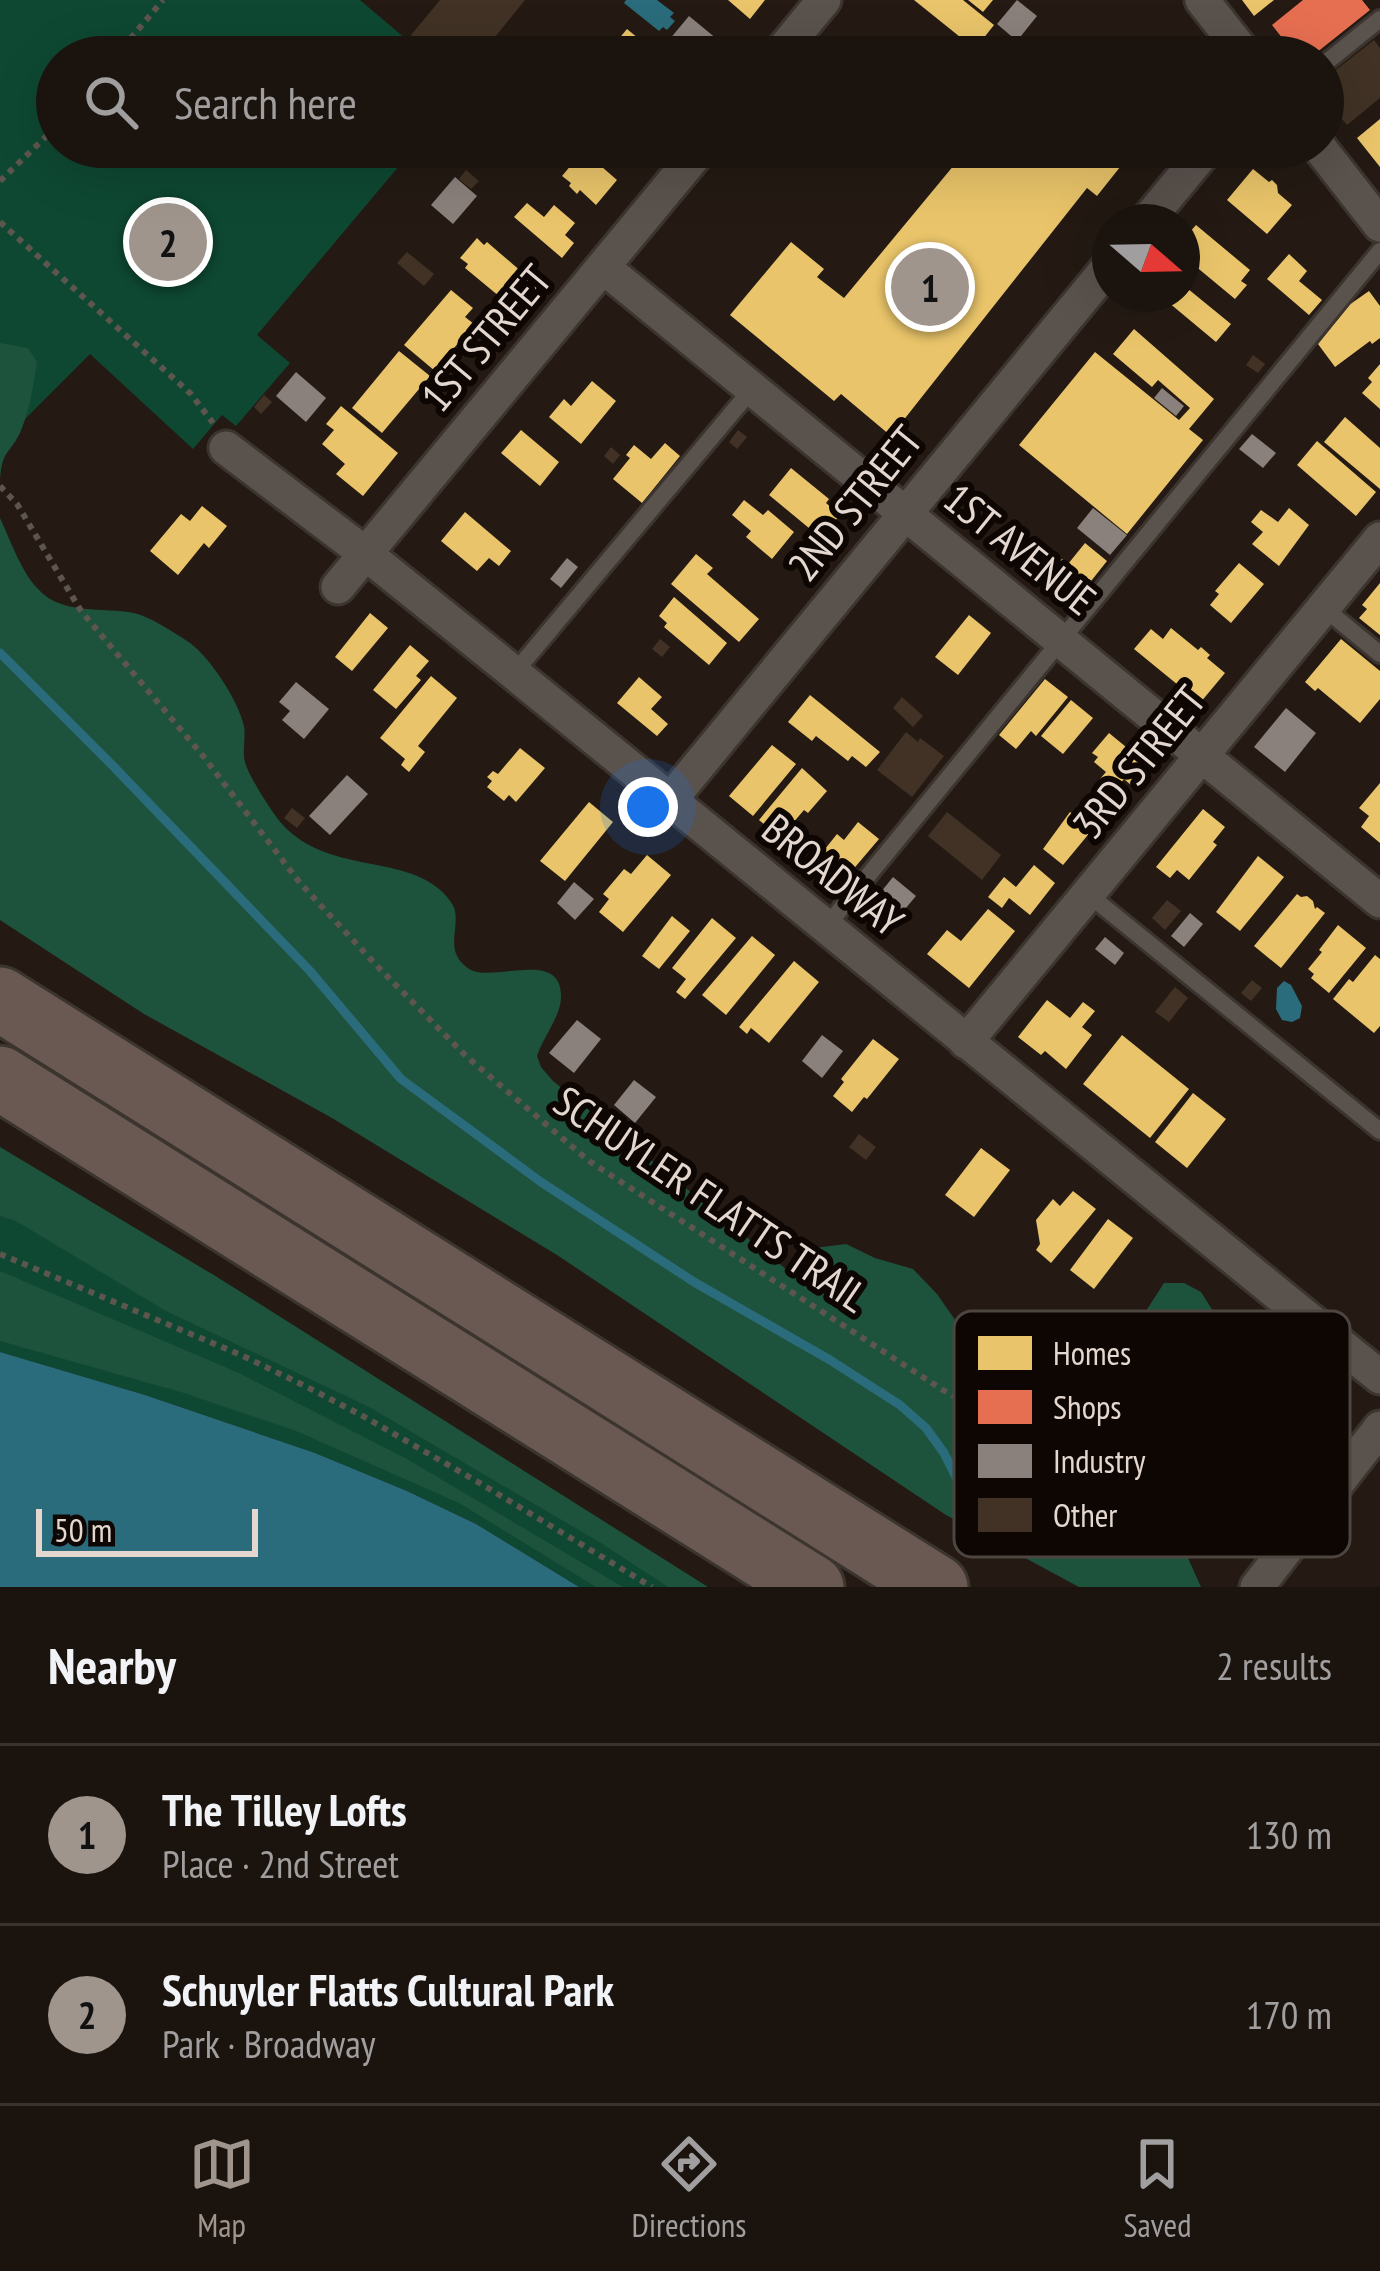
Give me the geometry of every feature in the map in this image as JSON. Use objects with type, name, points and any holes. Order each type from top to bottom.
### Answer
[{"type":"highway","points":[[0,999],[936,1587]]},
{"type":"highway","points":[[0,1078],[812,1587]]},
{"type":"street","points":[[794,36],[824,0]]},
{"type":"street","points":[[1202,0],[1230,36]]},
{"type":"street","name":"1ST STREET","points":[[338,586],[685,168]]},
{"type":"street","points":[[1161,204],[1191,168]]},
{"type":"street","points":[[1335,168],[1380,225]]},
{"type":"street","name":"1ST AVENUE","points":[[603,267],[1380,901]]},
{"type":"street","name":"2ND STREET","points":[[670,799],[1092,287]]},
{"type":"street","name":"BROADWAY","points":[[226,448],[514,673],[1299,1311]]},
{"type":"street","name":"3RD STREET","points":[[967,1042],[1380,539]]},
{"type":"street","name":"BROADWAY","points":[[1350,1353],[1380,1377]]},
{"type":"street","points":[[1350,1467],[1373,1437]]},
{"type":"street","points":[[1257,1587],[1280,1557]]},
{"type":"lane","points":[[1344,48],[1380,20]]},
{"type":"lane","points":[[826,927],[1380,251]]},
{"type":"lane","points":[[514,673],[752,389]]},
{"type":"lane","points":[[1324,608],[1380,654]]},
{"type":"lane","points":[[1088,894],[1380,1131]]},
{"type":"path","points":[[133,36],[163,0]]},
{"type":"path","points":[[0,181],[36,146]]},
{"type":"path","points":[[0,222],[191,394],[218,429],[226,448]]},
{"type":"path","name":"SCHUYLER FLATTS TRAIL","points":[[0,486],[16,504],[81,611],[203,756],[300,883],[466,1056],[590,1161],[954,1396]]},
{"type":"path","points":[[0,1254],[241,1355],[321,1394],[652,1587]]},
{"type":"green space","points":[[0,0],[360,0],[402,36],[36,36],[36,168],[397,168],[257,335],[290,363],[236,426],[222,415],[193,449],[90,354],[0,444]]},
{"type":"green space","points":[[0,343],[28,348],[37,362],[26,416],[4,458],[0,480]]},
{"type":"green space","points":[[0,518],[27,574],[48,598],[71,607],[141,615],[198,650],[236,704],[251,776],[278,819],[300,839],[341,857],[404,871],[439,889],[454,908],[455,948],[469,969],[493,973],[538,970],[558,982],[558,1012],[537,1056],[553,1081],[786,1269],[814,1248],[846,1244],[913,1269],[937,1294],[954,1318],[954,1519],[557,1255],[332,1118],[144,1014],[0,920]]},
{"type":"green space","points":[[0,1147],[217,1277],[708,1587],[668,1587],[369,1407],[166,1311],[16,1221],[0,1216]]},
{"type":"green space","points":[[0,1175],[683,1587],[579,1587],[476,1524],[315,1453],[0,1352]]},
{"type":"green space","points":[[0,1271],[239,1373],[407,1459],[623,1587],[596,1587],[459,1503],[296,1431],[184,1393],[0,1341]]},
{"type":"green space","points":[[1164,1283],[1184,1283],[1201,1292],[1213,1311],[1146,1311]]},
{"type":"green space","points":[[1024,1557],[1188,1557],[1201,1587],[1079,1587]]},
{"type":"water","points":[[626,0],[657,0],[674,13],[670,17],[675,21],[659,31]]},
{"type":"water","points":[[1284,981],[1302,1006],[1300,1018],[1292,1022],[1282,1020],[1276,1009],[1277,988]]},
{"type":"water","points":[[0,1352],[315,1453],[476,1524],[579,1587],[0,1587]]},
{"type":"building: Homes","points":[[728,0],[765,0],[750,19]]},
{"type":"building: Homes","points":[[914,0],[963,0],[994,25],[985,36],[959,36]]},
{"type":"building: Homes","points":[[968,0],[993,0],[983,12]]},
{"type":"building: Homes","points":[[1242,0],[1274,0],[1254,16]]},
{"type":"building: Homes","points":[[1380,119],[1380,167],[1357,138]]},
{"type":"building: Homes","points":[[569,168],[603,168],[617,180],[596,205],[580,190],[577,194],[562,176]]},
{"type":"building: Homes","points":[[952,168],[1119,168],[1097,196],[1087,188],[891,436],[841,394],[834,401],[730,315],[791,242],[824,269],[817,277],[844,298]]},
{"type":"building: Homes","points":[[1253,169],[1272,180],[1292,205],[1267,234],[1227,200]]},
{"type":"building: Homes","points":[[527,203],[544,217],[554,205],[575,223],[565,235],[574,243],[562,258],[514,217]]},
{"type":"building: Homes","points":[[1200,228],[1250,270],[1241,281],[1247,285],[1235,299],[1200,270]]},
{"type":"building: Homes","points":[[477,238],[538,286],[517,311],[465,268],[468,264],[460,258]]},
{"type":"building: Homes","points":[[1289,254],[1307,271],[1299,281],[1322,300],[1309,315],[1267,279]]},
{"type":"building: Homes","points":[[451,290],[473,308],[465,317],[474,324],[435,371],[404,345]]},
{"type":"building: Homes","points":[[1369,291],[1380,306],[1380,338],[1335,367],[1318,344],[1349,305]]},
{"type":"building: Homes","points":[[1200,299],[1231,324],[1216,342],[1180,312],[1200,312]]},
{"type":"building: Homes","points":[[1134,329],[1214,399],[1189,429],[1203,440],[1127,534],[1019,445],[1095,352],[1179,420],[1190,408],[1158,380],[1152,387],[1113,354]]},
{"type":"building: Homes","points":[[399,351],[430,376],[382,433],[352,408]]},
{"type":"building: Homes","points":[[1380,364],[1380,409],[1362,393]]},
{"type":"building: Homes","points":[[592,381],[616,401],[581,444],[549,417],[564,399],[571,406]]},
{"type":"building: Homes","points":[[341,406],[398,453],[363,496],[336,474],[345,464],[322,444],[334,430],[326,424]]},
{"type":"building: Homes","points":[[1345,417],[1380,448],[1380,489],[1324,442]]},
{"type":"building: Homes","points":[[521,430],[559,462],[540,486],[501,453]]},
{"type":"building: Homes","points":[[1317,441],[1376,492],[1356,516],[1297,465]]},
{"type":"building: Homes","points":[[665,443],[680,456],[642,503],[613,479],[634,445],[651,459]]},
{"type":"building: Homes","points":[[791,468],[829,499],[826,503],[840,515],[821,538],[769,495]]},
{"type":"building: Homes","points":[[744,500],[763,515],[768,510],[794,532],[772,559],[746,537],[751,531],[732,515]]},
{"type":"building: Homes","points":[[202,506],[227,526],[209,548],[204,543],[178,575],[150,551],[181,514],[190,521]]},
{"type":"building: Homes","points":[[1289,508],[1309,525],[1279,566],[1252,544],[1263,532],[1251,522],[1261,510],[1278,522]]},
{"type":"building: Homes","points":[[465,512],[511,551],[499,566],[489,558],[477,571],[441,541]]},
{"type":"building: Homes","points":[[1085,543],[1107,561],[1076,600],[1048,576],[1062,559],[1068,564]]},
{"type":"building: Homes","points":[[696,554],[713,568],[707,574],[759,619],[739,642],[671,584]]},
{"type":"building: Homes","points":[[1239,563],[1264,584],[1231,623],[1210,605],[1219,594],[1215,591]]},
{"type":"building: Homes","points":[[1380,583],[1380,635],[1359,618],[1367,609],[1362,605]]},
{"type":"building: Homes","points":[[674,597],[727,643],[709,665],[664,627],[667,623],[659,616]]},
{"type":"building: Homes","points":[[370,613],[388,628],[352,671],[335,657]]},
{"type":"building: Homes","points":[[969,615],[991,633],[958,675],[935,657]]},
{"type":"building: Homes","points":[[1171,628],[1198,650],[1201,647],[1225,673],[1200,703],[1134,649],[1151,629],[1163,639]]},
{"type":"building: Homes","points":[[1341,639],[1380,671],[1380,699],[1360,723],[1305,682]]},
{"type":"building: Homes","points":[[410,645],[429,661],[416,676],[421,680],[396,709],[373,690]]},
{"type":"building: Homes","points":[[431,676],[457,698],[418,746],[425,752],[409,772],[401,765],[405,759],[380,738]]},
{"type":"building: Homes","points":[[639,677],[662,697],[651,709],[668,724],[657,736],[617,703]]},
{"type":"building: Homes","points":[[1045,679],[1068,697],[1036,736],[1031,731],[1016,749],[999,735]]},
{"type":"building: Homes","points":[[810,695],[880,752],[866,767],[852,756],[848,761],[816,736],[812,741],[788,722]]},
{"type":"building: Homes","points":[[1071,700],[1093,718],[1063,754],[1041,736]]},
{"type":"building: Homes","points":[[1109,733],[1148,765],[1131,785],[1124,779],[1106,801],[1092,788],[1106,772],[1094,762],[1098,757],[1092,753]]},
{"type":"building: Homes","points":[[772,745],[796,764],[753,816],[729,796]]},
{"type":"building: Homes","points":[[520,748],[545,768],[516,802],[509,795],[504,801],[487,787],[492,781],[487,777],[493,771],[498,774]]},
{"type":"building: Homes","points":[[802,768],[827,791],[780,838],[759,820]]},
{"type":"building: Homes","points":[[1380,783],[1380,843],[1361,827],[1369,816],[1359,808]]},
{"type":"building: Homes","points":[[589,802],[613,822],[565,881],[540,861]]},
{"type":"building: Homes","points":[[1203,809],[1225,827],[1213,842],[1217,845],[1189,880],[1177,870],[1170,878],[1156,867]]},
{"type":"building: Homes","points":[[1070,812],[1092,830],[1063,865],[1043,849]]},
{"type":"building: Homes","points":[[858,822],[879,839],[839,886],[813,864],[837,834],[844,840]]},
{"type":"building: Homes","points":[[647,855],[671,875],[623,932],[599,912],[609,899],[603,894],[624,869],[631,874]]},
{"type":"building: Homes","points":[[1258,856],[1284,877],[1240,931],[1216,912]]},
{"type":"building: Homes","points":[[1034,865],[1055,883],[1030,915],[1009,898],[1002,908],[988,897],[1004,877],[1016,887]]},
{"type":"building: Homes","points":[[1297,894],[1307,896],[1315,909],[1325,913],[1281,968],[1254,946]]},
{"type":"building: Homes","points":[[988,909],[1015,931],[969,988],[927,954],[947,930],[961,941]]},
{"type":"building: Homes","points":[[672,916],[690,931],[659,969],[642,956]]},
{"type":"building: Homes","points":[[712,918],[736,938],[685,999],[676,992],[686,979],[672,968]]},
{"type":"building: Homes","points":[[1338,925],[1366,948],[1329,993],[1311,978],[1314,974],[1308,969]]},
{"type":"building: Homes","points":[[752,936],[775,955],[726,1015],[702,995]]},
{"type":"building: Homes","points":[[1375,955],[1380,959],[1380,1026],[1374,1033],[1333,999]]},
{"type":"building: Homes","points":[[794,961],[819,982],[769,1043],[751,1028],[747,1034],[739,1027]]},
{"type":"building: Homes","points":[[1047,1000],[1070,1018],[1083,1002],[1095,1011],[1082,1027],[1092,1035],[1066,1069],[1018,1037]]},
{"type":"building: Homes","points":[[1122,1035],[1189,1089],[1150,1138],[1083,1084]]},
{"type":"building: Homes","points":[[873,1039],[899,1059],[852,1112],[833,1096]]},
{"type":"building: Homes","points":[[1193,1093],[1226,1119],[1187,1168],[1155,1142]]},
{"type":"building: Homes","points":[[981,1148],[1010,1170],[974,1217],[945,1195]]},
{"type":"building: Homes","points":[[1073,1191],[1096,1209],[1051,1263],[1036,1250],[1040,1244],[1036,1220],[1053,1199],[1060,1206]]},
{"type":"building: Homes","points":[[1108,1219],[1133,1238],[1094,1289],[1070,1270]]},
{"type":"building: Shops","points":[[1303,0],[1362,0],[1370,10],[1337,36],[1281,36],[1272,25]]},
{"type":"building: Industry","points":[[1017,0],[1037,16],[1021,36],[1011,36],[997,24]]},
{"type":"building: Industry","points":[[689,16],[713,36],[672,36]]},
{"type":"building: Industry","points":[[455,177],[477,196],[453,224],[431,205]]},
{"type":"building: Industry","points":[[296,372],[326,398],[306,422],[276,396]]},
{"type":"building: Industry","points":[[1162,388],[1184,406],[1176,416],[1154,398]]},
{"type":"building: Industry","points":[[1252,434],[1276,453],[1263,468],[1239,449]]},
{"type":"building: Industry","points":[[1093,508],[1127,535],[1110,555],[1077,528]]},
{"type":"building: Industry","points":[[567,558],[578,567],[561,588],[550,579]]},
{"type":"building: Industry","points":[[296,682],[329,709],[304,739],[282,720],[290,711],[279,702]]},
{"type":"building: Industry","points":[[1286,708],[1316,733],[1285,772],[1254,747]]},
{"type":"building: Industry","points":[[347,775],[368,794],[330,835],[309,816]]},
{"type":"building: Industry","points":[[893,877],[916,896],[895,921],[872,903]]},
{"type":"building: Industry","points":[[574,882],[594,899],[575,920],[557,903]]},
{"type":"building: Industry","points":[[1190,913],[1203,924],[1184,947],[1171,936]]},
{"type":"building: Industry","points":[[1105,937],[1124,953],[1115,965],[1095,949]]},
{"type":"building: Industry","points":[[577,1020],[601,1039],[574,1073],[549,1053]]},
{"type":"building: Industry","points":[[822,1035],[843,1051],[822,1078],[802,1061]]},
{"type":"building: Industry","points":[[634,1080],[656,1097],[635,1123],[614,1105]]},
{"type":"building: Other","points":[[440,0],[525,0],[496,36],[411,35]]},
{"type":"building: Other","points":[[1374,40],[1380,48],[1380,98],[1347,125],[1344,121],[1344,64]]},
{"type":"building: Other","points":[[466,170],[479,181],[471,189],[459,179]]},
{"type":"building: Other","points":[[407,252],[434,274],[424,286],[397,263]]},
{"type":"building: Other","points":[[1253,355],[1265,364],[1258,373],[1246,365]]},
{"type":"building: Other","points":[[264,395],[272,402],[261,414],[254,407]]},
{"type":"building: Other","points":[[738,430],[747,437],[737,449],[729,442]]},
{"type":"building: Other","points":[[611,447],[620,455],[613,464],[604,456]]},
{"type":"building: Other","points":[[660,639],[670,647],[662,657],[652,649]]},
{"type":"building: Other","points":[[902,697],[923,716],[913,727],[893,708]]},
{"type":"building: Other","points":[[906,732],[944,756],[912,797],[877,770]]},
{"type":"building: Other","points":[[292,808],[305,818],[297,828],[284,818]]},
{"type":"building: Other","points":[[947,812],[1001,855],[982,880],[928,836]]},
{"type":"building: Other","points":[[1167,900],[1181,911],[1165,930],[1152,918]]},
{"type":"building: Other","points":[[1252,980],[1262,988],[1251,1001],[1241,993]]},
{"type":"building: Other","points":[[1175,987],[1188,998],[1169,1022],[1155,1012]]},
{"type":"building: Other","points":[[859,1134],[876,1147],[866,1160],[849,1147]]},
{"type":"waterway","points":[[0,653],[310,971],[401,1079],[541,1182],[694,1282],[900,1405],[926,1428],[954,1473]]},
{"type":"place","name":"Schuyler Flatts Cultural Park","points":[[168,242]]},
{"type":"place","name":"The Tilley Lofts","points":[[930,287]]}]
